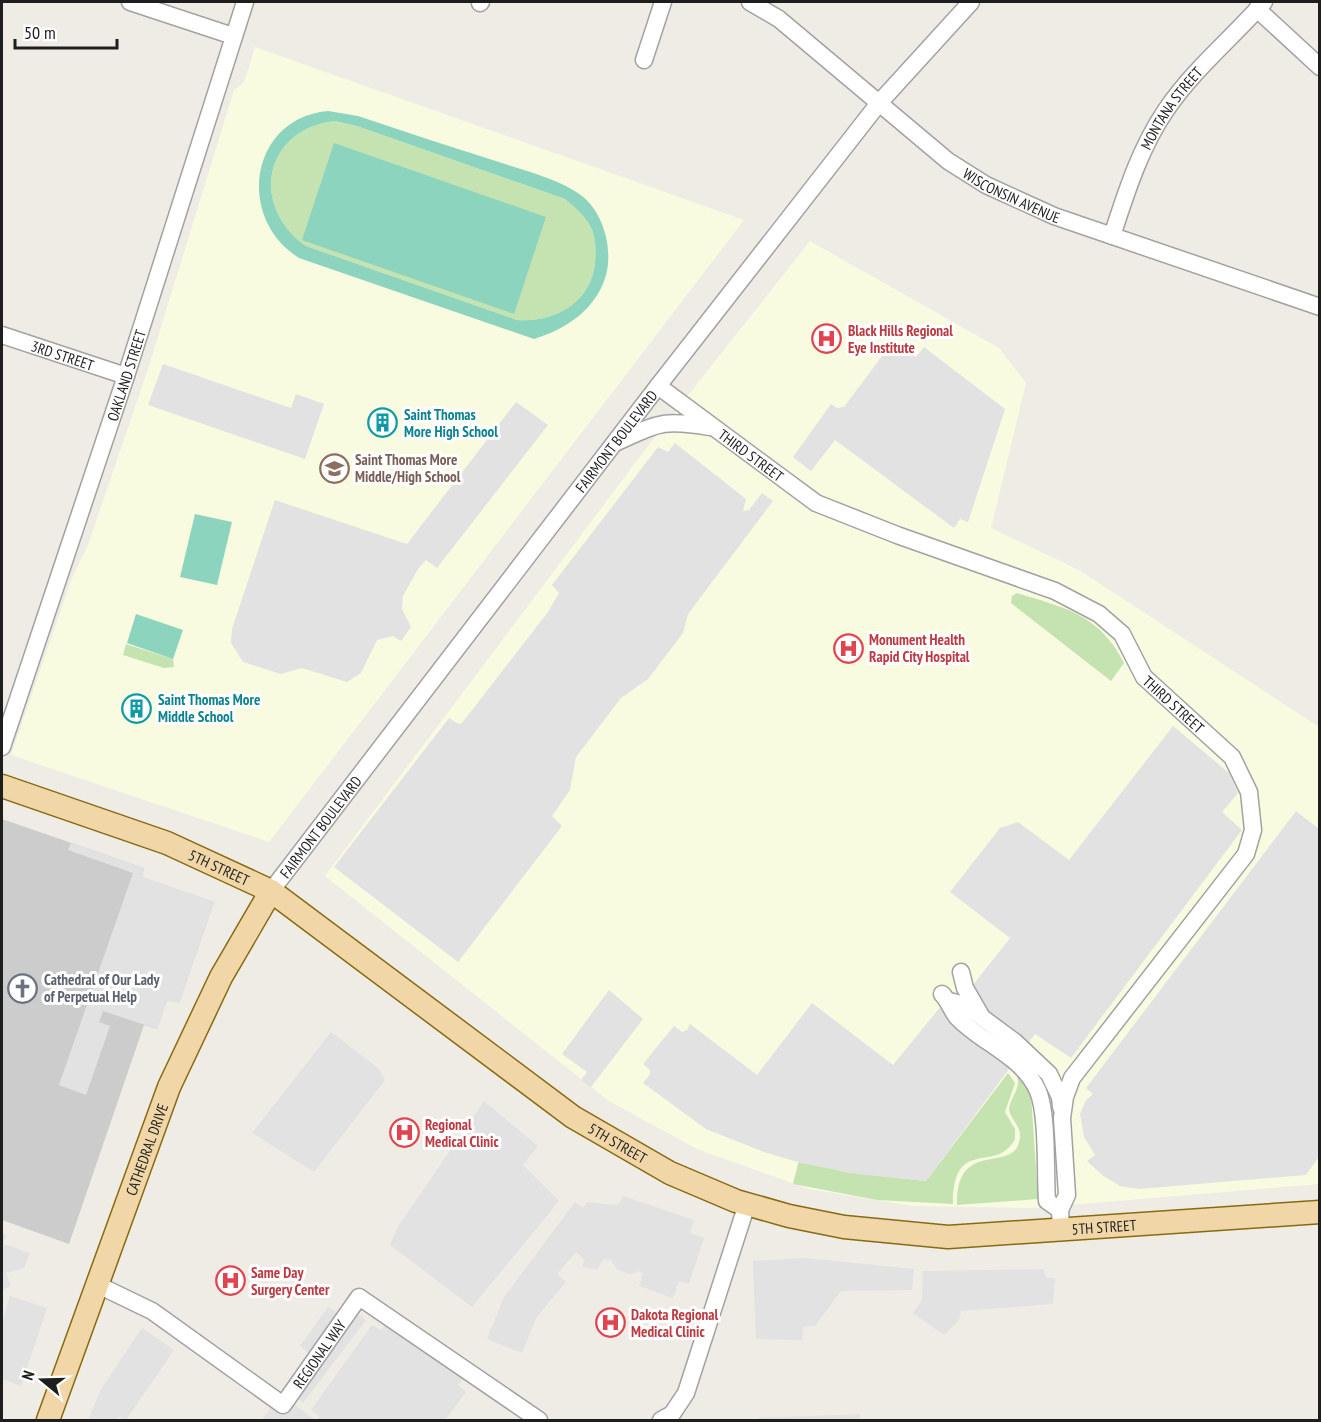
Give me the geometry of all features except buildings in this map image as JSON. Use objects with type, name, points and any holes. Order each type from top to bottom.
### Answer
[{"type":"main road","name":"5TH STREET","points":[[2,786],[167,843],[271,891],[598,1133],[690,1183],[747,1204],[844,1227],[924,1236],[972,1236],[1060,1220],[1320,1212]]},
{"type":"main road","name":"CATHEDRAL DRIVE","points":[[48,1420],[150,1135],[193,1034],[221,977],[271,891]]},
{"type":"street","points":[[130,2],[233,36]]},
{"type":"street","name":"OAKLAND STREET","points":[[2,747],[126,376],[245,2]]},
{"type":"street","points":[[644,60],[663,2]]},
{"type":"street","name":"WISCONSIN AVENUE","points":[[750,2],[779,19],[948,160],[986,185],[1053,216],[1320,307]]},
{"type":"street","name":"FAIRMONT BOULEVARD","points":[[271,891],[658,386],[879,103],[971,2]]},
{"type":"street","points":[[1260,5],[1320,67]]},
{"type":"street","name":"MONTANA STREET","points":[[1112,236],[1129,184],[1166,110],[1219,47],[1260,5]]},
{"type":"street","name":"3RD STREET","points":[[2,335],[126,376]]},
{"type":"street","name":"THIRD STREET","points":[[658,386],[816,503],[886,531],[1054,591],[1099,614],[1122,634],[1144,677],[1232,757],[1249,787],[1253,830],[1246,854],[1072,1078],[1065,1097],[1062,1115],[1067,1195],[1060,1220]]},
{"type":"street","points":[[614,444],[657,423],[680,422],[712,428]]},
{"type":"street","points":[[961,972],[965,988],[982,1017]]},
{"type":"street","points":[[1060,1220],[1047,1201],[1042,1114],[1038,1091],[1027,1074],[956,1016],[945,997],[965,1005],[982,1017],[1049,1074],[1056,1087],[1062,1115]]},
{"type":"street","points":[[1042,1114],[1056,1087],[1072,1078]]},
{"type":"street","points":[[661,1420],[672,1414],[686,1393],[747,1204]]},
{"type":"street","name":"REGIONAL WAY","points":[[96,1284],[152,1311],[283,1405],[359,1297],[539,1420]]},
{"type":"shaded area","name":"Saint Thomas More Middle/High School","points":[[255,47],[744,220],[269,842],[11,755],[72,578],[88,545],[148,369],[234,90],[244,82]]},
{"type":"shaded area","name":"Monument Health Rapid City Hospital","points":[[810,241],[999,348],[1026,383],[991,528],[1079,570],[1319,727],[1319,1184],[1033,1208],[913,1206],[809,1189],[697,1149],[609,1101],[325,876],[648,446]]},
{"type":"shaded area","points":[[894,340],[916,357],[924,347],[1005,409],[968,522],[960,519],[954,528],[835,440],[811,471],[793,457],[831,404],[837,408],[844,407]]},
{"type":"shaded area","points":[[163,364],[291,408],[296,394],[324,404],[305,459],[148,405]]},
{"type":"shaded area","points":[[516,402],[548,425],[437,568],[426,560],[418,569],[403,596],[402,609],[411,627],[401,641],[393,636],[377,640],[361,673],[347,682],[302,668],[281,674],[243,662],[231,643],[232,629],[275,500],[407,544]]},
{"type":"shaded area","points":[[675,443],[746,499],[743,511],[749,510],[762,493],[773,501],[688,614],[683,633],[648,679],[621,698],[576,757],[570,790],[552,816],[562,826],[458,962],[334,867],[449,718],[459,724],[462,723],[548,612],[559,593],[552,585],[658,447],[668,452]]},
{"type":"shaded area","points":[[1173,726],[1229,773],[1238,793],[1222,812],[1242,830],[1071,1058],[1035,1034],[926,1181],[857,1174],[801,1163],[764,1152],[706,1129],[643,1083],[650,1074],[650,1070],[643,1064],[674,1026],[682,1032],[687,1030],[690,1024],[757,1075],[812,1003],[893,1065],[941,1006],[950,1014],[1010,938],[950,892],[1000,828],[1018,822],[1069,860]]},
{"type":"shaded area","points":[[1296,811],[1319,829],[1319,1157],[1306,1175],[1139,1189],[1120,1186],[1102,1175],[1087,1161],[1095,1155],[1084,1137],[1080,1114],[1086,1100],[1093,1094],[1086,1088]]},
{"type":"shaded area","points":[[2,819],[144,868],[142,877],[214,902],[179,1003],[167,1000],[157,1029],[144,1025],[69,1244],[2,1220]]},
{"type":"shaded area","points":[[71,843],[144,868],[142,877],[214,902],[179,1003],[167,1000],[157,1029],[103,1011],[99,1022],[110,1026],[86,1095],[59,1085],[133,873],[68,850]]},
{"type":"shaded area","points":[[609,990],[643,1019],[591,1087],[581,1080],[587,1072],[562,1054]]},
{"type":"shaded area","points":[[331,1032],[378,1068],[385,1080],[314,1172],[252,1133]]},
{"type":"shaded area","points":[[484,1101],[538,1146],[523,1165],[559,1201],[472,1307],[390,1245],[397,1228]]},
{"type":"shaded area","points":[[623,1196],[694,1220],[690,1233],[704,1238],[689,1284],[679,1281],[673,1298],[639,1286],[643,1274],[640,1271],[630,1274],[617,1269],[611,1260],[603,1259],[597,1270],[582,1266],[585,1260],[576,1252],[557,1274],[566,1282],[536,1318],[522,1353],[487,1339],[504,1297],[575,1202],[583,1208],[587,1202],[616,1205]]},
{"type":"shaded area","points":[[2,1233],[6,1235],[3,1244],[30,1253],[24,1268],[6,1273],[11,1286],[2,1290]]},
{"type":"shaded area","points":[[805,1258],[914,1269],[912,1290],[841,1291],[815,1326],[803,1327],[802,1340],[756,1339],[753,1261]]},
{"type":"shaded area","points":[[1044,1269],[1046,1278],[1055,1278],[1053,1304],[961,1311],[959,1320],[944,1335],[913,1313],[922,1300],[923,1271]]},
{"type":"shaded area","points":[[359,1288],[472,1366],[458,1385],[466,1392],[445,1420],[286,1420],[284,1418],[262,1420],[309,1353],[300,1346],[328,1307],[339,1314]],"holes":[[[363,1309],[385,1326],[381,1330],[372,1325],[311,1410],[319,1416],[318,1419],[314,1419],[292,1403],[296,1397],[303,1403],[366,1320],[358,1314]]]},
{"type":"shaded area","points":[[10,1296],[47,1308],[21,1386],[2,1379],[2,1322]]},
{"type":"shaded area","points":[[142,1328],[174,1350],[126,1420],[119,1417],[115,1420],[88,1420],[101,1389]]},
{"type":"shaded area","points":[[860,1414],[860,1420],[759,1420],[758,1418]]},
{"type":"green space","points":[[328,111],[358,116],[544,176],[573,190],[590,203],[605,232],[608,265],[606,275],[595,298],[568,324],[534,339],[299,258],[279,240],[266,219],[259,196],[260,172],[268,150],[282,131],[302,118]],"holes":[[[335,121],[357,126],[565,199],[587,221],[594,238],[595,263],[586,289],[568,308],[557,314],[531,320],[517,320],[306,246],[288,229],[276,211],[271,191],[272,172],[280,154],[292,138],[311,127]]]},
{"type":"green space","points":[[335,121],[357,126],[565,199],[587,221],[594,238],[595,263],[586,289],[568,308],[557,314],[531,320],[517,320],[306,246],[288,229],[276,211],[271,191],[272,172],[280,154],[292,138],[311,127]]},
{"type":"green space","points":[[334,143],[546,217],[514,314],[302,240]]},
{"type":"green space","points":[[195,514],[232,522],[217,585],[180,577]]},
{"type":"green space","points":[[1017,593],[1065,609],[1092,623],[1114,647],[1124,663],[1111,681],[1011,603],[1012,596]]},
{"type":"green space","points":[[136,614],[183,630],[173,659],[127,643]]},
{"type":"green space","points":[[126,644],[173,659],[174,667],[164,668],[123,655]]},
{"type":"green space","points":[[1018,1071],[1031,1095],[1038,1199],[957,1205],[959,1183],[966,1170],[976,1163],[1010,1154],[1017,1147],[1020,1132],[1009,1110],[1018,1082],[1015,1072]]},
{"type":"green space","points":[[1008,1073],[1015,1083],[1005,1112],[1015,1129],[1015,1139],[1007,1149],[997,1155],[977,1159],[960,1170],[955,1183],[953,1204],[877,1200],[793,1184],[799,1160],[845,1172],[926,1181]]},
{"type":"place","name":"Black Hills Regional Eye Institute","points":[[827,339]]},
{"type":"place","name":"Saint Thomas More High School","points":[[383,423]]},
{"type":"place","name":"Saint Thomas More Middle/High School","points":[[334,468]]},
{"type":"place","name":"Monument Health Rapid City Hospital","points":[[848,648]]},
{"type":"place","name":"Saint Thomas More Middle School","points":[[137,708]]},
{"type":"place","name":"Cathedral of Our Lady of Perpetual Help","points":[[23,988]]},
{"type":"place","name":"Regional Medical Clinic","points":[[404,1133]]},
{"type":"place","name":"Same Day Surgery Center","points":[[230,1281]]},
{"type":"place","name":"Dakota Regional Medical Clinic","points":[[610,1323]]}]
